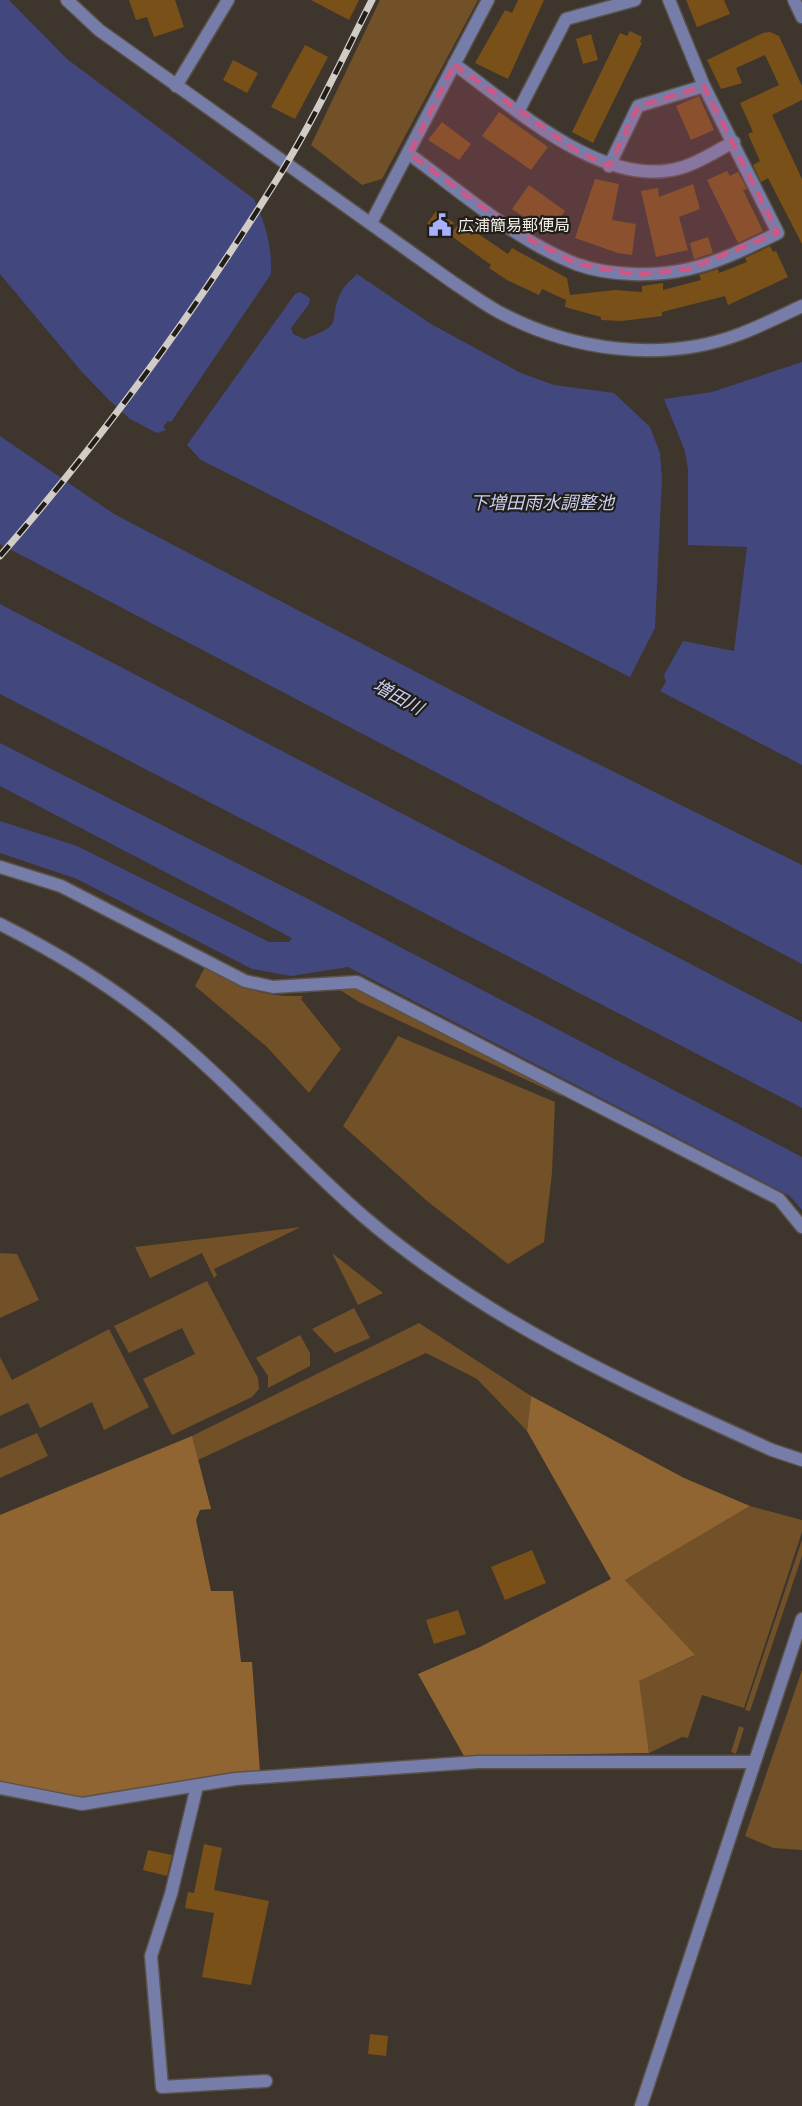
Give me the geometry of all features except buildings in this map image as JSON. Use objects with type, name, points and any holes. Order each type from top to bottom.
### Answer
[{"type":"street","points":[[67,0],[99,30],[451,281],[497,311],[538,330],[591,344],[654,351],[697,345],[738,335],[802,306]]},
{"type":"street","points":[[177,86],[228,0]]},
{"type":"street","points":[[371,223],[488,0]]},
{"type":"street","points":[[519,110],[566,18],[635,0]]},
{"type":"street","points":[[409,154],[531,240],[577,264],[638,275],[689,269],[736,253],[778,233],[704,86],[669,0]]},
{"type":"street","points":[[794,0],[802,17]]},
{"type":"street","points":[[454,64],[577,151],[609,166],[643,172],[680,168],[734,142]]},
{"type":"street","points":[[609,166],[638,106],[704,86]]},
{"type":"street","points":[[0,867],[61,886],[245,981],[273,987],[357,982],[779,1199],[802,1227]]},
{"type":"street","points":[[0,924],[96,978],[163,1028],[364,1216],[438,1273],[521,1328],[599,1370],[772,1450],[802,1460]]},
{"type":"street","points":[[641,2106],[802,1619]]},
{"type":"street","points":[[0,1788],[82,1804],[236,1779],[478,1762],[754,1762]]},
{"type":"street","points":[[197,1786],[171,1894],[151,1956],[162,2087],[266,2081]]},
{"type":"highlighted area","points":[[454,64],[577,151],[609,166],[638,106],[704,86],[778,233],[689,269],[637,275],[577,264],[521,235],[409,154]]},
{"type":"shaded area","points":[[380,0],[478,0],[382,179],[362,185],[311,145]]},
{"type":"shaded area","points":[[205,967],[262,993],[303,996],[301,999],[341,1049],[309,1093],[267,1047],[195,986]]},
{"type":"shaded area","points":[[353,987],[368,992],[562,1093],[561,1096],[359,1002],[340,990]]},
{"type":"shaded area","points":[[398,1036],[555,1102],[552,1173],[544,1242],[508,1264],[427,1201],[343,1126]]},
{"type":"shaded area","points":[[301,1227],[214,1269],[217,1275],[214,1278],[202,1253],[150,1278],[135,1247]]},
{"type":"shaded area","points":[[0,1253],[17,1254],[39,1300],[0,1318]]},
{"type":"shaded area","points":[[332,1253],[383,1293],[358,1305]]},
{"type":"shaded area","points":[[207,1281],[258,1378],[259,1389],[252,1397],[172,1435],[143,1379],[195,1354],[182,1328],[129,1353],[114,1326]]},
{"type":"shaded area","points":[[354,1308],[370,1338],[335,1353],[312,1329]]},
{"type":"shaded area","points":[[419,1323],[531,1396],[527,1431],[477,1379],[426,1353],[198,1460],[192,1436]]},
{"type":"shaded area","points":[[109,1329],[149,1407],[104,1430],[92,1402],[40,1428],[28,1403],[0,1416],[0,1357],[12,1380]]},
{"type":"shaded area","points":[[300,1335],[310,1353],[310,1366],[268,1388],[268,1376],[256,1358]]},
{"type":"shaded area","points":[[531,1396],[684,1478],[750,1506],[625,1580],[695,1655],[639,1681],[649,1753],[464,1756],[418,1674],[480,1647],[611,1579],[527,1431]]},
{"type":"shaded area","points":[[37,1433],[48,1456],[0,1478],[0,1449]]},
{"type":"shaded area","points":[[192,1436],[211,1509],[200,1510],[196,1520],[211,1591],[233,1591],[241,1662],[252,1662],[260,1772],[85,1799],[0,1782],[0,1515]]},
{"type":"shaded area","points":[[750,1506],[802,1520],[802,1532],[744,1708],[702,1695],[688,1738],[682,1737],[649,1753],[638,1681],[694,1656],[625,1580]]},
{"type":"shaded area","points":[[802,1540],[802,1556],[750,1711],[745,1710]]},
{"type":"shaded area","points":[[802,1670],[802,1850],[773,1848],[745,1836]]},
{"type":"shaded area","points":[[739,1726],[744,1728],[736,1754],[731,1752]]},
{"type":"water","points":[[0,0],[9,0],[67,59],[254,199],[262,218],[269,245],[271,274],[171,422],[168,421],[163,427],[166,430],[157,433],[130,419],[110,401],[82,372],[0,274]]},
{"type":"water","name":"下増田雨水調整池","points":[[357,274],[431,324],[521,373],[554,385],[614,393],[650,427],[660,453],[662,478],[655,628],[630,677],[201,460],[187,445],[295,294],[300,292],[310,298],[309,304],[291,328],[293,334],[304,339],[318,334],[331,325],[341,292]]},
{"type":"water","points":[[802,362],[802,765],[660,691],[666,682],[664,675],[683,641],[734,651],[747,547],[688,545],[688,469],[685,451],[664,399],[712,392]]},
{"type":"water","name":"増田川","points":[[0,436],[114,514],[493,712],[802,865],[802,964],[0,544]]},
{"type":"water","points":[[0,604],[802,1022],[802,1108],[0,694]]},
{"type":"water","points":[[0,743],[310,900],[802,1157],[802,1210],[790,1196],[348,967],[291,976],[252,969],[77,879],[0,853],[0,821],[77,846],[269,942],[289,942],[292,938],[0,786]]},
{"type":"railway","points":[[0,556],[112,419],[215,275],[292,155],[372,0]]},
{"type":"place","name":"広浦簡易郵便局","points":[[440,225]]}]
